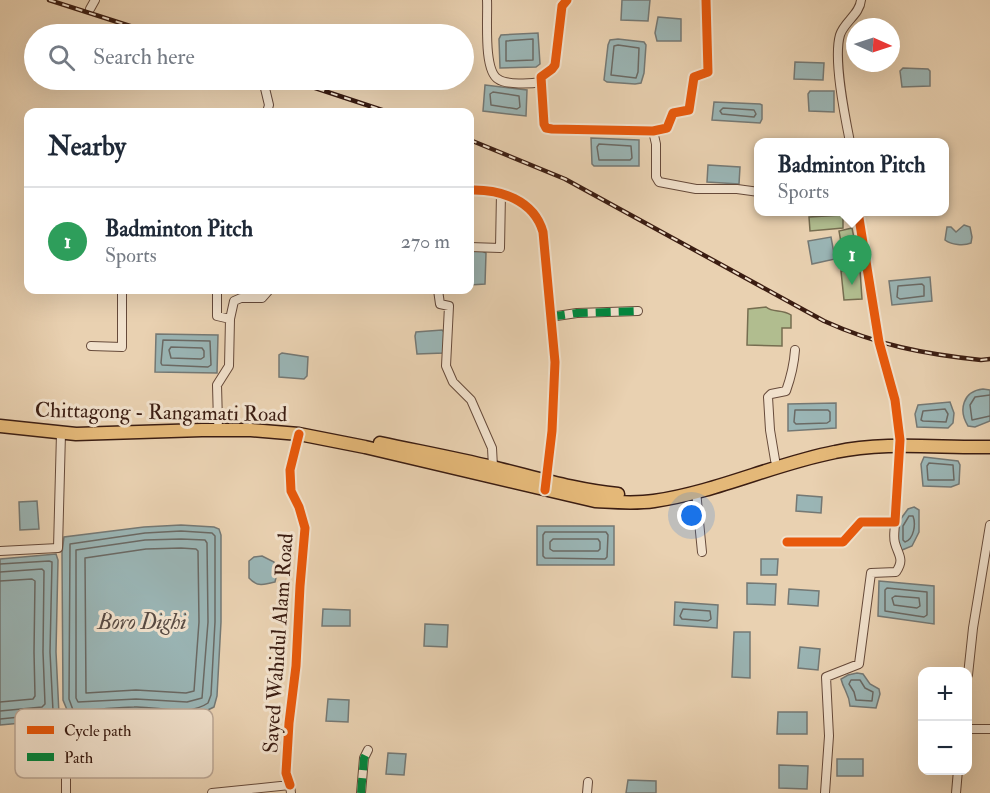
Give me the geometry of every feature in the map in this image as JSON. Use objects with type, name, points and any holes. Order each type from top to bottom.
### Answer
[{"type":"highway","name":"Chittagong - Rangamati Road","points":[[0,419],[63,426],[218,422],[291,426],[493,467],[546,485]]},
{"type":"highway","name":"Chittagong - Rangamati Road","points":[[0,426],[61,433],[251,430],[299,434],[546,485],[599,492],[629,499],[656,500],[838,451],[900,443],[990,447]]},
{"type":"highway","name":"Chittagong - Rangamati Road","points":[[629,499],[839,443],[990,441]]},
{"type":"street","points":[[90,9],[95,0]]},
{"type":"street","points":[[488,0],[488,57],[491,71],[496,79],[532,84],[541,82]]},
{"type":"street","points":[[567,0],[562,6],[555,65],[541,77],[546,128],[653,131],[667,129],[673,113],[689,110],[694,77],[708,72],[706,0]]},
{"type":"street","points":[[848,138],[838,46],[843,26],[861,5],[861,0]]},
{"type":"street","points":[[265,90],[268,108]]},
{"type":"street","points":[[653,131],[656,144],[656,177],[659,182],[696,189],[754,191]]},
{"type":"street","points":[[474,190],[501,193],[519,200],[540,221],[543,232],[555,362],[552,431],[546,485]]},
{"type":"street","points":[[474,247],[500,248],[501,193]]},
{"type":"street","points":[[825,793],[829,736],[826,677],[858,664],[871,573],[896,572],[899,568],[900,552],[894,542],[900,443],[895,400],[879,342],[859,216]]},
{"type":"street","points":[[91,346],[122,347],[122,294]]},
{"type":"street","points":[[218,294],[217,316],[231,319]]},
{"type":"street","points":[[218,422],[217,385],[229,366],[234,301],[241,298],[262,298],[266,294]]},
{"type":"street","points":[[439,294],[440,304],[449,306],[446,366],[453,382],[471,400],[492,448],[493,467]]},
{"type":"street","points":[[550,317],[577,313],[638,311]]},
{"type":"street","points":[[775,460],[768,397],[771,393],[786,391],[789,375],[794,368],[795,350]]},
{"type":"street","points":[[0,551],[58,548],[61,433]]},
{"type":"street","name":"Sayed Wahidul Alam Road","points":[[291,789],[286,772],[305,528],[291,490],[290,470],[299,434]]},
{"type":"street","points":[[696,491],[702,552]]},
{"type":"street","points":[[787,542],[843,542],[861,522],[895,522]]},
{"type":"street","points":[[969,667],[990,525]]},
{"type":"street","points":[[972,729],[990,729]]},
{"type":"street","points":[[361,793],[364,758],[368,750]]},
{"type":"street","points":[[956,793],[958,775]]},
{"type":"street","points":[[587,793],[588,782]]},
{"type":"street","points":[[212,793],[291,789]]},
{"type":"green space","points":[[843,216],[843,228],[810,231],[809,217]]},
{"type":"green space","points":[[852,228],[859,263],[845,265],[839,231]]},
{"type":"green space","points":[[860,270],[862,299],[844,300],[841,271]]},
{"type":"green space","points":[[766,307],[791,315],[791,328],[782,328],[782,346],[747,345],[748,309]]},
{"type":"water","points":[[622,0],[650,0],[648,21],[621,20]]},
{"type":"water","points":[[658,17],[681,19],[681,41],[657,41],[655,33]]},
{"type":"water","points":[[538,33],[540,64],[536,67],[500,68],[499,39],[501,35]]},
{"type":"water","points":[[610,40],[644,42],[646,45],[641,83],[604,80],[608,45]]},
{"type":"water","points":[[795,62],[824,63],[823,80],[794,79]]},
{"type":"water","points":[[903,68],[928,69],[930,86],[902,87],[900,71]]},
{"type":"water","points":[[485,85],[527,90],[526,116],[483,111]]},
{"type":"water","points":[[810,91],[834,91],[834,112],[809,111],[808,94]]},
{"type":"water","points":[[714,102],[760,104],[762,105],[762,119],[760,123],[712,120]]},
{"type":"water","points":[[591,138],[639,140],[639,166],[594,166]]},
{"type":"water","points":[[708,165],[740,167],[739,184],[707,182]]},
{"type":"water","points":[[964,225],[970,227],[971,243],[958,244],[945,240],[947,227],[951,227],[956,232]]},
{"type":"water","points":[[831,237],[835,259],[812,264],[808,241]]},
{"type":"water","points":[[474,250],[486,253],[485,284],[474,285]]},
{"type":"water","points":[[930,277],[932,301],[892,305],[889,281]]},
{"type":"water","points":[[442,330],[445,333],[444,353],[417,354],[416,332]]},
{"type":"water","points":[[156,334],[218,335],[217,373],[155,372]]},
{"type":"water","points":[[282,353],[308,357],[307,376],[304,379],[279,377],[279,355]]},
{"type":"water","points":[[983,389],[990,390],[990,421],[975,427],[968,426],[963,414],[964,402],[971,393]]},
{"type":"water","points":[[950,402],[954,413],[953,423],[948,428],[917,427],[915,414],[918,405]]},
{"type":"water","points":[[836,403],[836,428],[788,431],[788,404]]},
{"type":"water","points":[[924,457],[958,461],[960,465],[959,484],[951,487],[923,486],[921,464]]},
{"type":"water","points":[[797,495],[822,497],[821,513],[796,511]]},
{"type":"water","points":[[37,501],[39,529],[20,530],[19,502]]},
{"type":"water","points":[[914,507],[919,510],[919,532],[912,546],[902,550],[898,545],[897,524],[908,509]]},
{"type":"water","name":"Boro Dighi","points":[[181,525],[219,529],[221,535],[221,622],[217,696],[214,707],[210,709],[67,709],[63,700],[62,553],[64,537]]},
{"type":"water","points":[[537,526],[614,526],[614,565],[537,565]]},
{"type":"water","name":"Boro Dighi","points":[[56,554],[58,560],[56,652],[59,709],[15,709],[15,724],[0,725],[0,559]]},
{"type":"water","points":[[262,556],[274,562],[277,573],[275,582],[261,584],[249,578],[249,561],[254,557]]},
{"type":"water","points":[[761,559],[778,559],[777,575],[761,575]]},
{"type":"water","points":[[879,581],[934,586],[934,624],[878,616]]},
{"type":"water","points":[[747,583],[776,584],[775,605],[747,604]]},
{"type":"water","points":[[789,589],[819,591],[818,606],[788,604]]},
{"type":"water","points":[[675,602],[718,605],[717,628],[674,625]]},
{"type":"water","points":[[323,609],[350,610],[350,626],[322,626]]},
{"type":"water","points":[[425,624],[448,625],[447,647],[424,646]]},
{"type":"water","points":[[734,632],[750,632],[750,678],[732,677]]},
{"type":"water","points":[[800,647],[820,649],[818,670],[798,668]]},
{"type":"water","points":[[857,673],[863,674],[870,684],[879,689],[876,708],[850,706],[841,679]]},
{"type":"water","points":[[328,699],[349,700],[348,722],[326,721]]},
{"type":"water","points":[[778,712],[807,712],[807,734],[777,734]]},
{"type":"water","points":[[388,753],[406,754],[404,775],[386,774]]},
{"type":"water","points":[[837,759],[863,759],[863,776],[837,776]]},
{"type":"water","points":[[779,765],[808,766],[807,789],[779,788]]},
{"type":"water","points":[[628,780],[656,781],[656,793],[626,793]]},
{"type":"railway","points":[[49,0],[124,24]]},
{"type":"railway","points":[[321,90],[376,108]]},
{"type":"railway","points":[[474,142],[565,179],[824,321],[882,342],[920,351],[981,360],[990,359]]},
{"type":"marked path","points":[[550,317],[577,313],[638,311]]},
{"type":"marked path","points":[[361,793],[364,758],[368,750]]},
{"type":"cycle path","points":[[567,0],[562,6],[555,65],[541,77],[546,128],[653,131],[667,128],[673,113],[689,110],[694,77],[708,72],[706,0]]},
{"type":"cycle path","points":[[474,190],[504,194],[524,204],[539,221],[543,232],[555,362],[552,431],[545,490]]},
{"type":"cycle path","points":[[787,542],[843,542],[861,522],[895,522],[900,440],[895,400],[879,342],[859,216]]},
{"type":"cycle path","points":[[290,785],[286,773],[305,528],[299,507],[291,491],[290,470],[299,434]]},
{"type":"place","name":"Badminton Pitch","points":[[852,285]]}]
